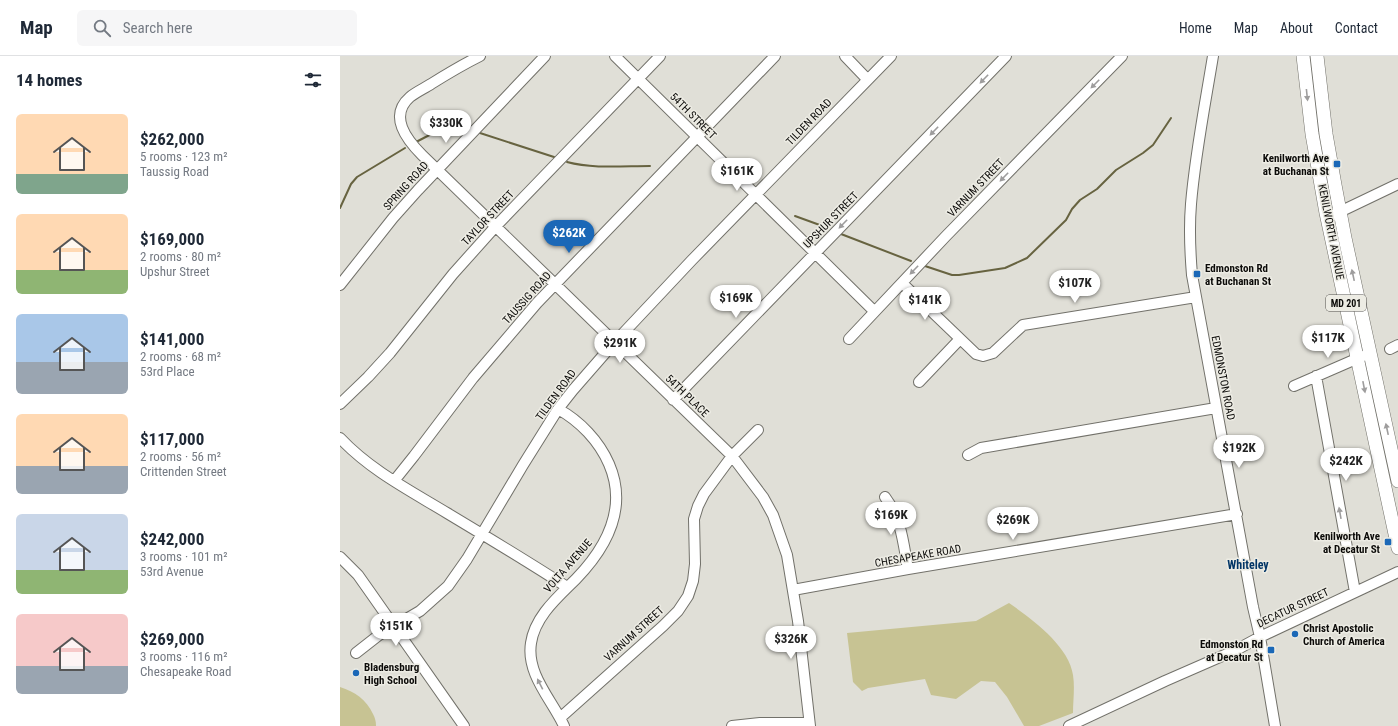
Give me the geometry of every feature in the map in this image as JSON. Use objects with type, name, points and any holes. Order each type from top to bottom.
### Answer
[{"type":"main road","name":"KENILWORTH AVENUE","points":[[1303,56],[1311,127],[1327,218],[1398,548]]},
{"type":"main road","name":"KENILWORTH AVENUE","points":[[1317,56],[1326,134],[1340,212],[1398,481]]},
{"type":"street","name":"54TH PLACE","points":[[480,56],[410,97],[404,105],[401,113],[403,132],[410,144],[732,456],[763,497],[773,515],[787,555],[793,590],[810,724]]},
{"type":"street","name":"SPRING ROAD","points":[[340,285],[393,218],[545,56]]},
{"type":"street","name":"54TH STREET","points":[[615,56],[874,311]]},
{"type":"street","name":"TAYLOR STREET","points":[[340,404],[390,353],[453,274],[496,226],[660,56]]},
{"type":"street","name":"TAUSSIG ROAD","points":[[394,481],[481,369],[554,284],[775,56]]},
{"type":"street","points":[[845,56],[867,79]]},
{"type":"street","name":"TILDEN ROAD","points":[[356,652],[379,635],[420,611],[448,586],[464,564],[523,465],[558,410],[576,386],[614,343],[756,194],[891,56]]},
{"type":"street","name":"UPSHUR STREET","points":[[673,400],[1006,56]]},
{"type":"street","name":"VARNUM STREET","points":[[849,339],[946,236],[1122,56]]},
{"type":"street","name":"EDMONSTON ROAD","points":[[1213,56],[1191,204],[1190,254],[1192,275],[1253,607],[1260,636],[1275,726]]},
{"type":"street","points":[[1327,218],[1398,184]]},
{"type":"street","points":[[902,283],[976,354],[983,356],[993,353],[1023,324],[1196,297]]},
{"type":"street","points":[[919,382],[962,341]]},
{"type":"street","points":[[1294,386],[1371,353]]},
{"type":"street","points":[[1316,376],[1355,592]]},
{"type":"street","points":[[968,455],[981,448],[1216,408]]},
{"type":"street","name":"VOLTA AVENUE","points":[[558,410],[565,413],[582,426],[601,449],[614,475],[616,487],[614,515],[605,540],[597,554],[542,616],[535,629],[531,643],[530,656],[532,666],[548,699],[562,722]]},
{"type":"street","name":"VARNUM STREET","points":[[562,722],[678,611],[688,596],[693,581],[694,519],[698,506],[708,488],[732,456],[758,430]]},
{"type":"street","points":[[340,438],[369,464],[394,481],[567,587]]},
{"type":"street","points":[[885,497],[894,509],[901,529],[908,569]]},
{"type":"street","name":"CHESAPEAKE ROAD","points":[[793,590],[908,569],[1237,514]]},
{"type":"street","points":[[340,557],[358,575],[464,726]]},
{"type":"street","name":"DECATUR STREET","points":[[1069,726],[1236,650],[1260,636],[1398,572]]},
{"type":"street","points":[[732,726],[760,724],[810,724]]},
{"type":"shaded area","points":[[1009,603],[1048,634],[1065,654],[1073,675],[1073,713],[1039,726],[1024,726],[1007,697],[995,682],[981,681],[956,699],[931,695],[925,679],[868,688],[862,691],[853,682],[847,633],[976,621]]},
{"type":"shaded area","points":[[340,687],[360,697],[367,704],[373,714],[376,726],[340,726]]},
{"type":"waterway","points":[[925,266],[952,275],[959,275],[1005,268],[1027,258],[1066,220],[1072,209],[1080,200],[1097,189],[1116,170],[1153,145],[1171,118]]},
{"type":"waterway","points":[[416,142],[446,128],[460,126],[467,127]]},
{"type":"waterway","points":[[480,133],[554,157]]},
{"type":"waterway","points":[[340,208],[351,184],[357,177],[405,148]]},
{"type":"waterway","points":[[567,162],[587,166],[650,166]]},
{"type":"waterway","points":[[795,216],[828,228]]},
{"type":"waterway","points":[[841,234],[911,261]]},
{"type":"place","name":"Kenilworth Ave at Buchanan St","points":[[1337,164]]},
{"type":"place","name":"Edmonston Rd at Buchanan St","points":[[1197,274]]},
{"type":"place","name":"Kenilworth Ave at Decatur St","points":[[1388,542]]},
{"type":"place","name":"Christ Apostolic Church of America","points":[[1295,634]]},
{"type":"place","name":"Edmonston Rd at Decatur St","points":[[1271,650]]},
{"type":"place","name":"Bladensburg High School","points":[[356,673]]},
{"type":"district","name":"Whiteley","points":[[1248,565]]}]
